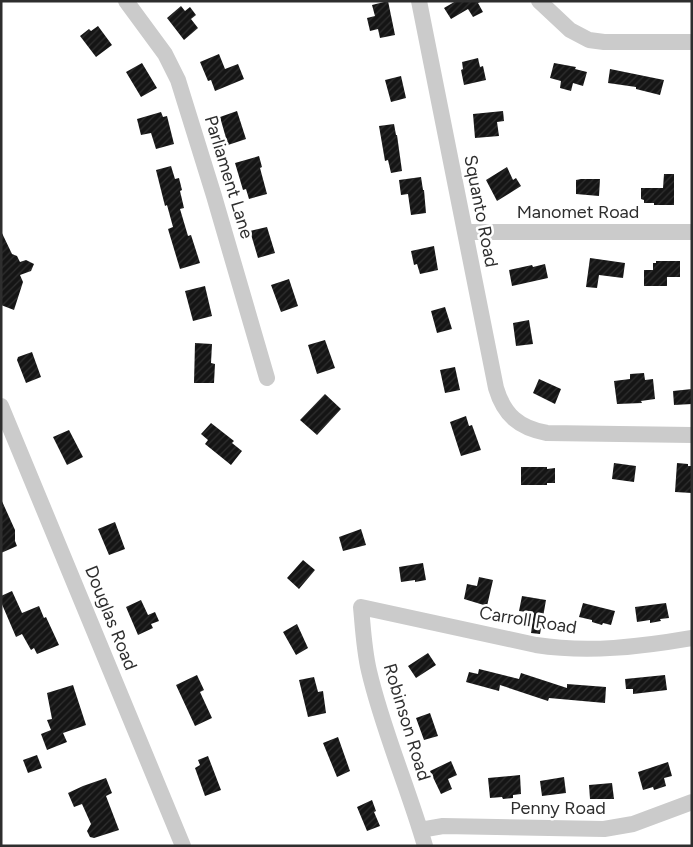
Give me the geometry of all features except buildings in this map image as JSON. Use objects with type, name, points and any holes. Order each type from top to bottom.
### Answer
[{"type":"street","name":"Parliament Lane","points":[[126,1],[165,54],[178,80],[267,378]]},
{"type":"street","name":"Squanto Road","points":[[419,1],[496,388],[504,409],[518,422],[547,433],[692,435]]},
{"type":"street","points":[[539,1],[570,30],[589,40],[604,42],[692,42]]},
{"type":"street","name":"Manomet Road","points":[[465,232],[692,232]]},
{"type":"street","name":"Douglas Road","points":[[1,406],[183,846]]},
{"type":"street","name":"Carroll Road","points":[[361,607],[554,648],[607,648],[692,638]]},
{"type":"street","name":"Robinson Road","points":[[361,607],[369,672],[388,738],[425,846]]},
{"type":"street","name":"Penny Road","points":[[420,830],[444,826],[604,829],[633,824],[692,802]]}]
